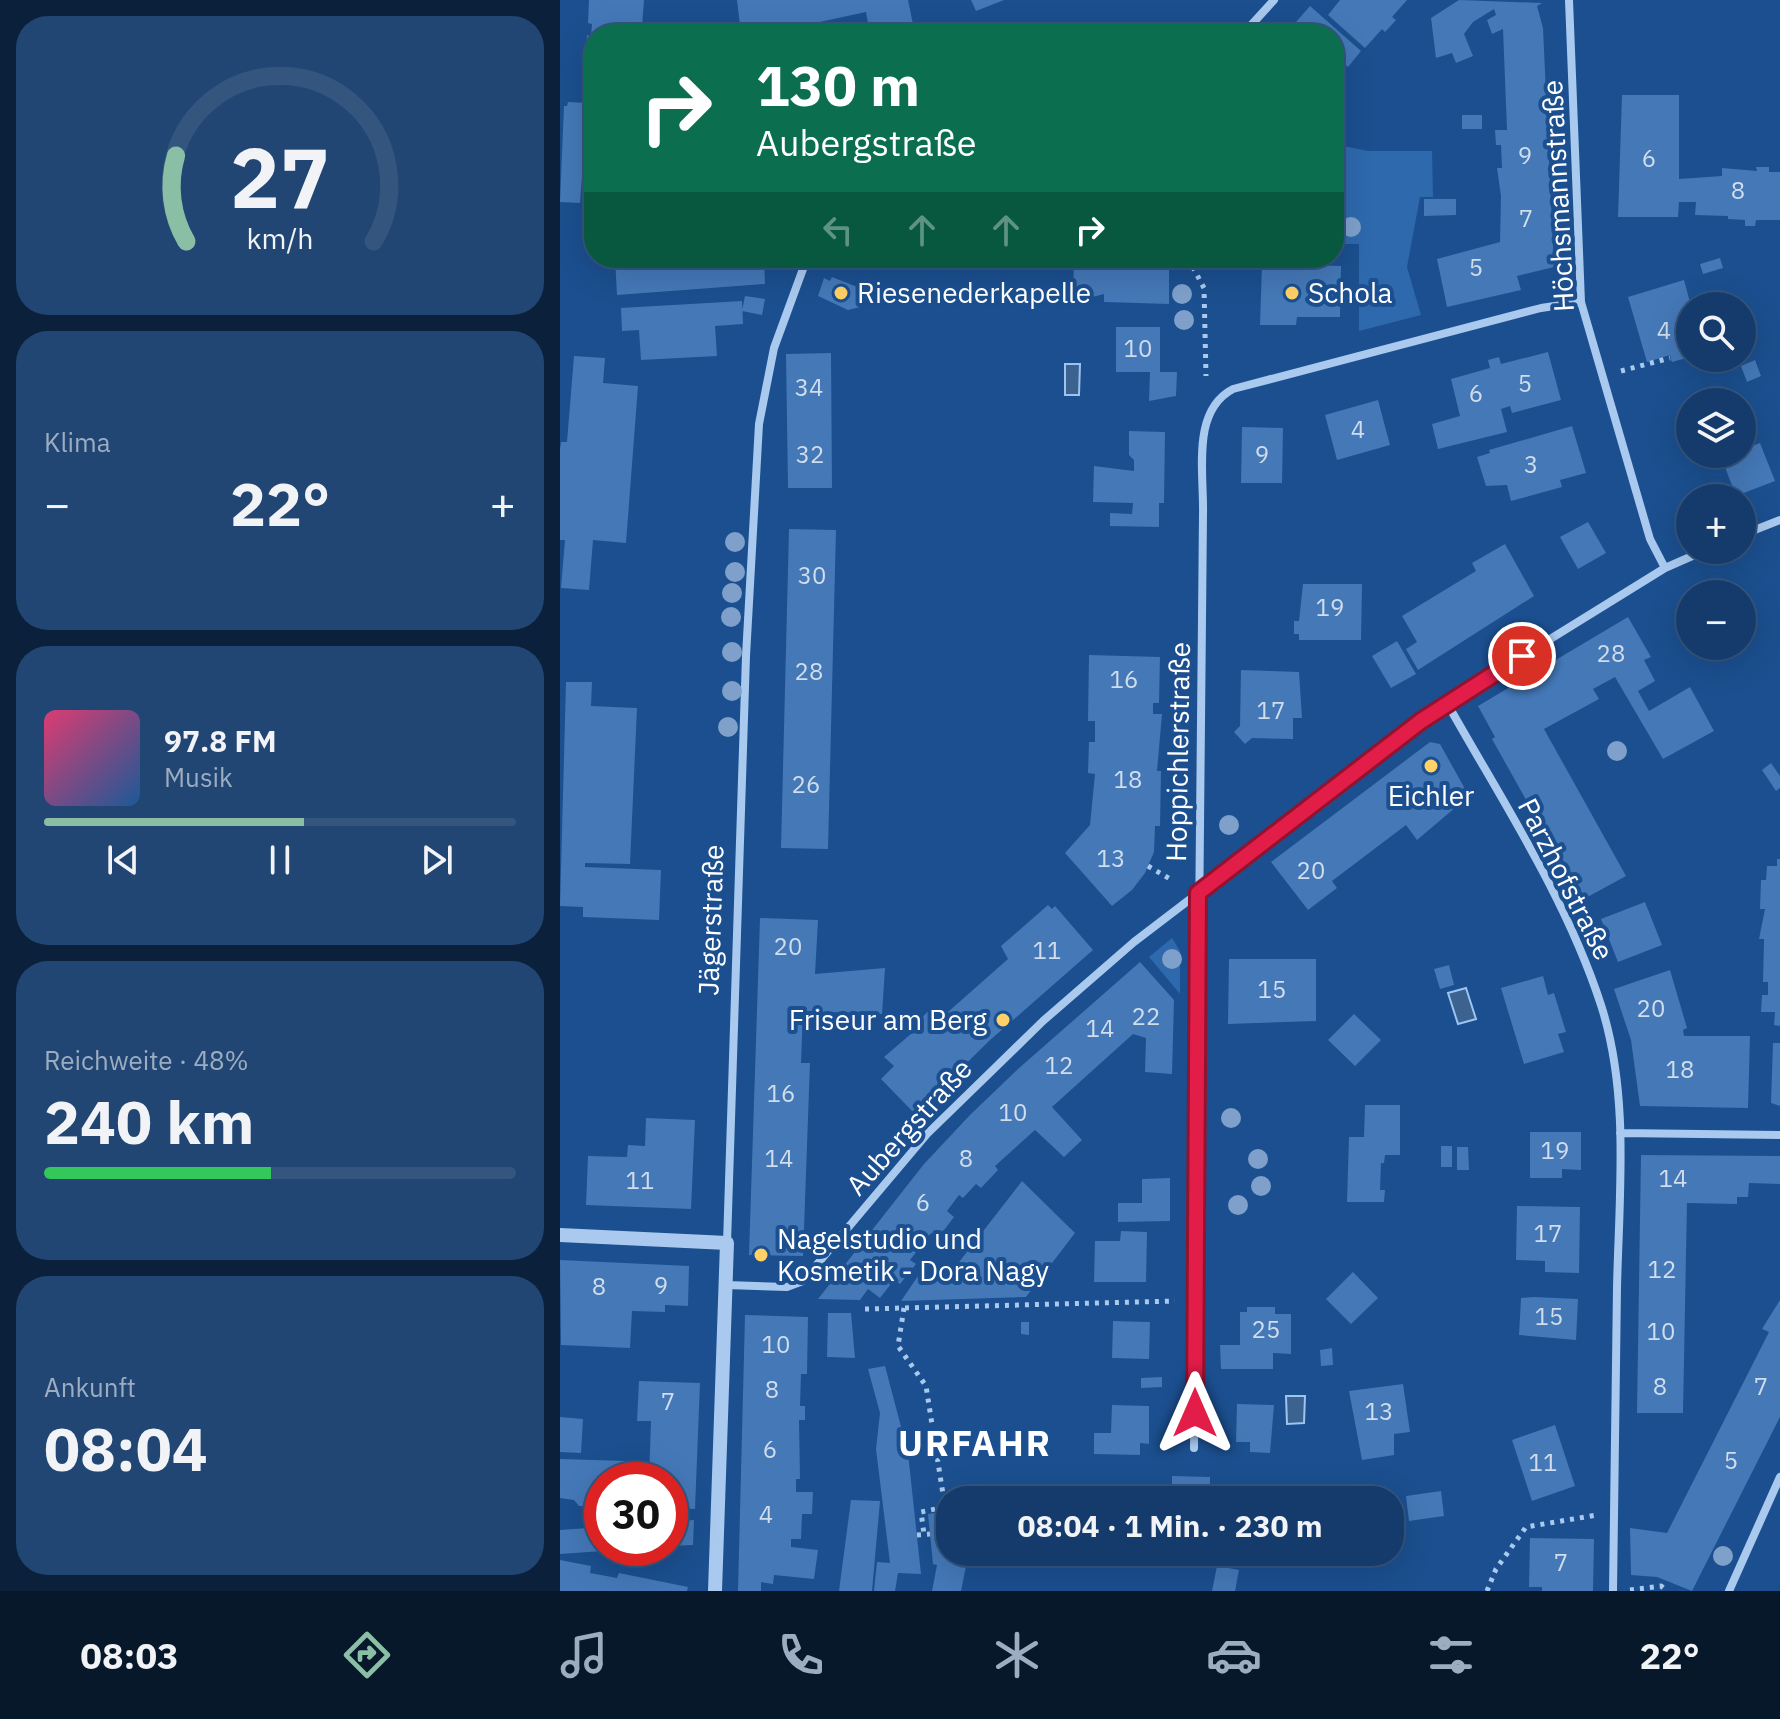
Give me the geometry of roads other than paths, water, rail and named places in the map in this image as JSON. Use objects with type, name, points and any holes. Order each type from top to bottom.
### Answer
[{"type":"street","points":[[1252,24],[1274,0]]},
{"type":"street","name":"Höchsmannstraße","points":[[1569,0],[1581,302],[1650,539],[1665,568]]},
{"type":"street","name":"Jägerstraße","points":[[715,1591],[746,641],[759,424],[774,348],[803,268]]},
{"type":"street","name":"Hoppichlerstraße","points":[[1194,1448],[1204,428],[1209,410],[1219,396],[1233,389],[1513,315],[1581,302]]},
{"type":"street","points":[[1756,529],[1780,520]]},
{"type":"street","name":"Aubergstraße","points":[[726,1285],[787,1287],[803,1281],[824,1260],[877,1191],[979,1081],[1118,955],[1447,703],[1676,563]]},
{"type":"street","name":"Parzhofstraße","points":[[1447,703],[1553,890],[1577,941],[1607,1027],[1616,1069],[1620,1133],[1613,1591]]},
{"type":"street","points":[[1620,1133],[1780,1135]]},
{"type":"street","points":[[560,1235],[727,1243]]},
{"type":"street","points":[[1729,1591],[1780,1477]]},
{"type":"place","name":"Riesenederkapelle","points":[[841,293]]},
{"type":"place","name":"Schola","points":[[1292,293]]},
{"type":"place","name":"Eichler","points":[[1431,766]]},
{"type":"place","name":"Friseur am Berg","points":[[1003,1020]]},
{"type":"place","name":"Nagelstudio und Kosmetik - Dora Nagy","points":[[761,1255]]},
{"type":"district","name":"URFAHR","points":[[975,1443]]}]
